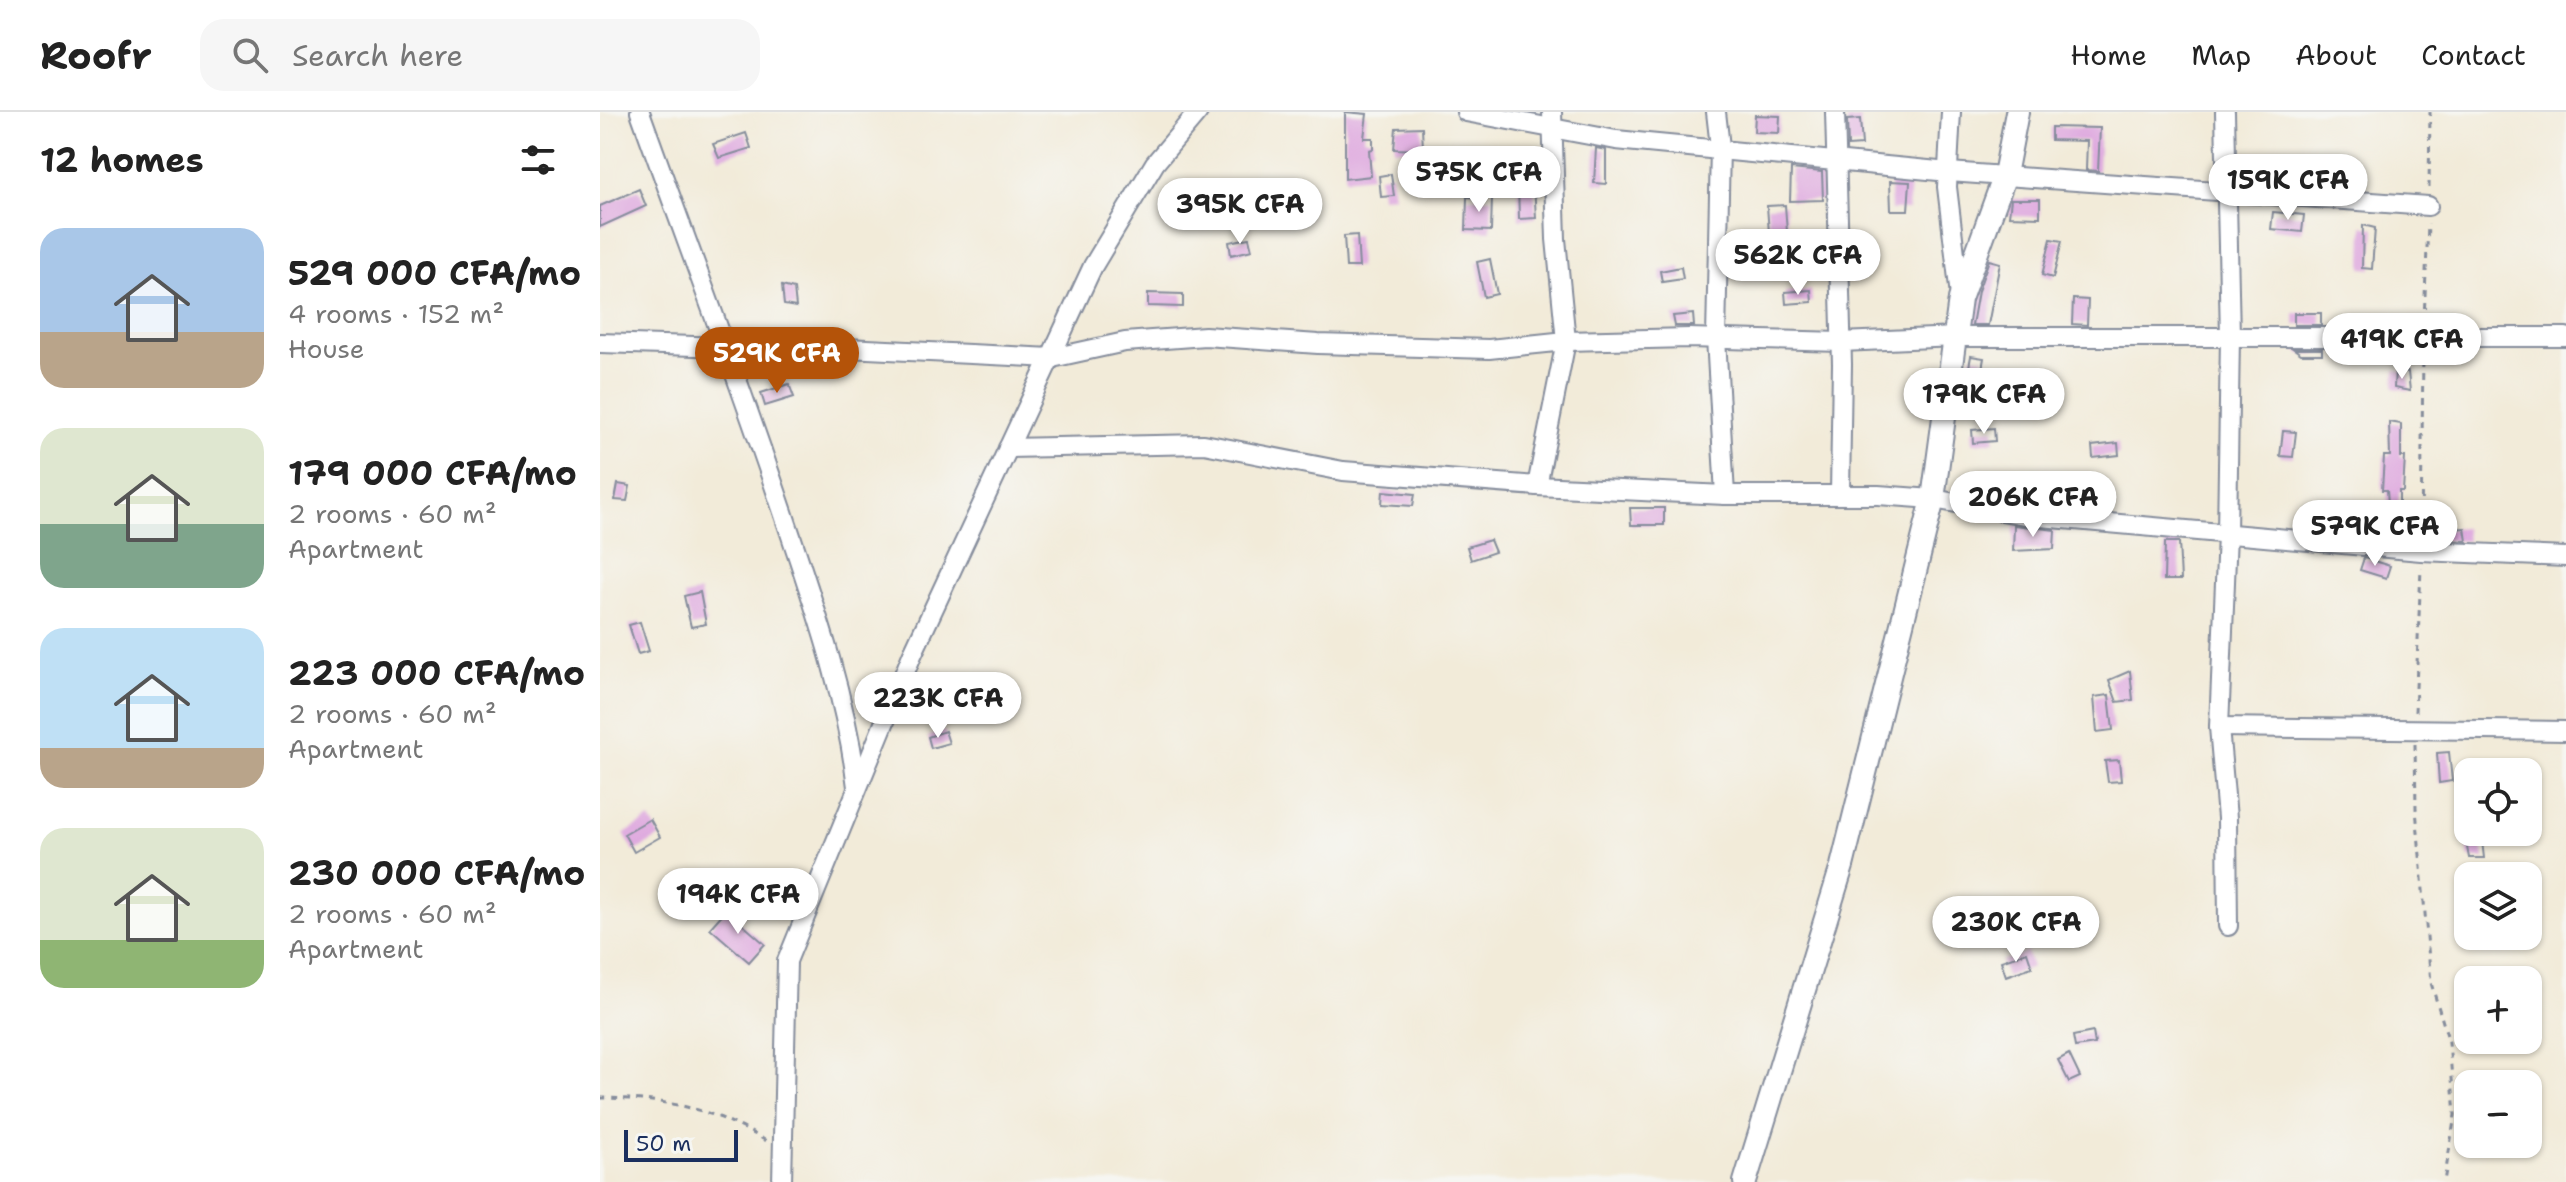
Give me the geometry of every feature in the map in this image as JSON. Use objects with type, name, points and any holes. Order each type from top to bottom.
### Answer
[{"type":"street","points":[[640,112],[726,347],[816,615],[850,729],[857,790]]},
{"type":"street","points":[[782,1182],[787,961],[918,641],[1093,266],[1155,163],[1198,112]]},
{"type":"street","points":[[1466,112],[1552,120],[1616,140],[1720,147],[1949,172],[2428,206]]},
{"type":"street","points":[[1716,112],[1720,147],[1716,338],[1725,495]]},
{"type":"street","points":[[1835,112],[1841,342],[1840,494]]},
{"type":"street","points":[[1745,1182],[1842,866],[1933,499],[1960,299],[1947,187],[1951,112]]},
{"type":"street","points":[[1960,299],[2005,175],[2017,112]]},
{"type":"street","points":[[2225,112],[2230,336],[2227,534],[2219,727],[2227,818],[2228,926]]},
{"type":"street","points":[[1537,486],[1566,341],[1556,239],[1552,120]]},
{"type":"street","points":[[600,343],[726,347],[764,344],[1052,358],[1125,342],[1205,336],[1489,349],[1566,341],[1716,338],[1841,342],[1956,337],[2566,337]]},
{"type":"street","points":[[1008,448],[1204,444],[1343,471],[1537,486],[1725,495],[1840,494],[1933,499],[2030,516],[2421,551],[2566,557]]},
{"type":"street","points":[[2219,727],[2566,731]]},
{"type":"path","points":[[2430,112],[2414,730],[2416,809],[2431,983],[2449,1042],[2455,1115],[2444,1182]]},
{"type":"path","points":[[600,1098],[691,1105],[738,1123],[782,1150]]},
{"type":"building","points":[[1345,112],[1367,114],[1364,138],[1373,138],[1373,149],[1369,150],[1371,176],[1345,179]]},
{"type":"building","points":[[1755,115],[1780,116],[1779,133],[1754,132]]},
{"type":"building","points":[[1860,119],[1862,145],[1848,146],[1847,120]]},
{"type":"building","points":[[1422,127],[1423,150],[1394,149],[1396,128]]},
{"type":"building","points":[[2051,127],[2100,128],[2098,171],[2086,170],[2087,141],[2051,140]]},
{"type":"building","points":[[746,133],[751,148],[719,158],[713,144]]},
{"type":"building","points":[[1596,148],[1606,150],[1606,184],[1594,183]]},
{"type":"building","points":[[1791,169],[1822,172],[1823,200],[1790,201]]},
{"type":"building","points":[[1391,174],[1394,196],[1381,197],[1379,176]]},
{"type":"building","points":[[1890,181],[1910,182],[1908,210],[1891,210]]},
{"type":"building","points":[[1518,183],[1534,185],[1536,218],[1519,219]]},
{"type":"building","points":[[639,189],[646,206],[600,227],[600,206]]},
{"type":"building","points":[[1467,197],[1492,198],[1491,231],[1466,230]]},
{"type":"building","points":[[2011,199],[2040,199],[2040,217],[2009,216]]},
{"type":"building","points":[[1785,205],[1787,232],[1769,233],[1767,206]]},
{"type":"building","points":[[2273,212],[2304,215],[2302,232],[2271,229]]},
{"type":"building","points":[[2363,225],[2375,228],[2372,269],[2362,268]]},
{"type":"building","points":[[1357,235],[1359,267],[1346,267],[1344,236]]},
{"type":"building","points":[[1249,238],[1252,250],[1231,255],[1229,242]]},
{"type":"building","points":[[2051,239],[2062,241],[2053,278],[2042,275]]},
{"type":"building","points":[[1490,259],[1497,294],[1484,297],[1477,262]]},
{"type":"building","points":[[1989,260],[2000,263],[1988,325],[1972,325],[1978,291]]},
{"type":"building","points":[[1681,267],[1683,279],[1662,282],[1660,271]]},
{"type":"building","points":[[782,286],[794,289],[796,307],[784,305]]},
{"type":"building","points":[[1811,290],[1812,302],[1786,304],[1785,292]]},
{"type":"building","points":[[1148,293],[1183,294],[1183,307],[1148,306]]},
{"type":"building","points":[[2073,299],[2088,300],[2087,325],[2072,324]]},
{"type":"building","points":[[2294,313],[2321,313],[2321,325],[2294,325]]},
{"type":"building","points":[[1693,314],[1694,326],[1675,326],[1673,316]]},
{"type":"building","points":[[2294,349],[2322,349],[2322,354],[2301,354]]},
{"type":"building","points":[[1971,356],[1984,358],[1978,392],[1965,390]]},
{"type":"building","points":[[2395,370],[2408,372],[2410,391],[2394,388]]},
{"type":"building","points":[[789,384],[794,397],[765,406],[761,393]]},
{"type":"building","points":[[2389,422],[2401,424],[2401,457],[2405,457],[2403,491],[2399,491],[2399,530],[2390,530],[2387,490],[2382,490],[2384,456],[2390,456]]},
{"type":"building","points":[[1994,428],[1995,441],[1973,443],[1972,430]]},
{"type":"building","points":[[2283,431],[2296,432],[2293,457],[2280,456]]},
{"type":"building","points":[[2118,443],[2119,455],[2093,458],[2092,446]]},
{"type":"building","points":[[618,484],[630,486],[627,501],[615,500]]},
{"type":"building","points":[[1383,491],[1415,494],[1413,506],[1382,504]]},
{"type":"building","points":[[1630,508],[1664,508],[1664,525],[1631,525]]},
{"type":"building","points":[[2014,525],[2055,530],[2054,549],[2013,551]]},
{"type":"building","points":[[2465,528],[2467,541],[2441,540],[2440,530]]},
{"type":"building","points":[[1490,540],[1495,552],[1471,560],[1467,547]]},
{"type":"building","points":[[2165,542],[2179,542],[2181,580],[2164,580]]},
{"type":"building","points":[[2364,558],[2390,566],[2386,578],[2360,570]]},
{"type":"building","points":[[700,592],[706,624],[691,627],[684,596]]},
{"type":"building","points":[[640,622],[649,651],[638,654],[629,625]]},
{"type":"building","points":[[2130,671],[2133,700],[2117,702],[2109,680]]},
{"type":"building","points":[[2109,695],[2113,730],[2097,732],[2094,697]]},
{"type":"building","points":[[945,731],[949,743],[931,748],[928,737]]},
{"type":"building","points":[[2449,752],[2452,781],[2439,783],[2437,753]]},
{"type":"building","points":[[2119,760],[2121,781],[2108,782],[2105,761]]},
{"type":"building","points":[[650,819],[660,837],[634,852],[624,834]]},
{"type":"building","points":[[2467,846],[2483,846],[2484,858],[2469,858]]},
{"type":"building","points":[[726,910],[765,944],[749,962],[710,928]]},
{"type":"building","points":[[2027,952],[2032,967],[2006,976],[2001,961]]},
{"type":"building","points":[[2093,1032],[2095,1044],[2075,1047],[2073,1036]]},
{"type":"building","points":[[2069,1054],[2080,1077],[2069,1082],[2058,1060]]}]
